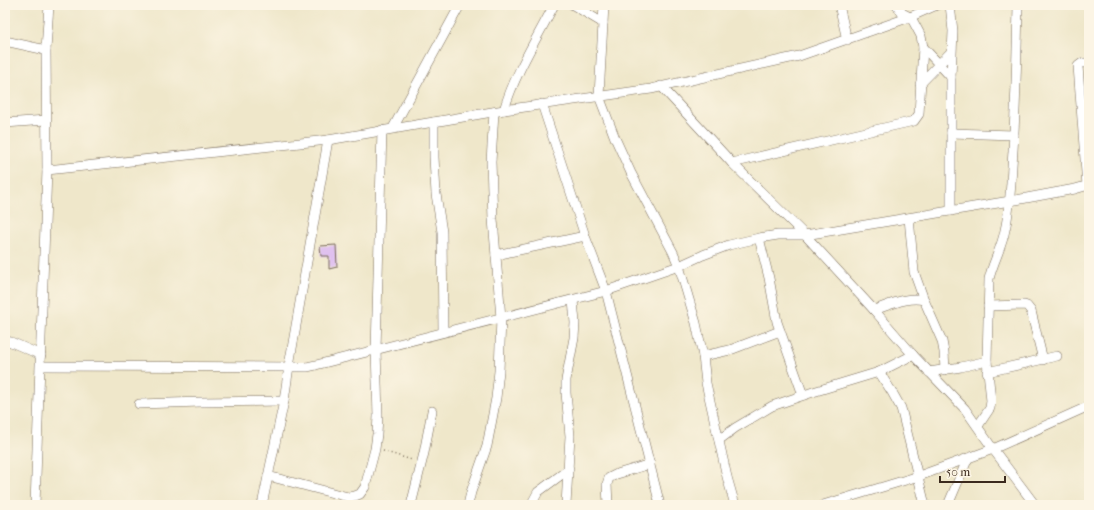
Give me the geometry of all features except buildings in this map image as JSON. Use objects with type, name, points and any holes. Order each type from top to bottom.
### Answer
[{"type":"street","points":[[36,505],[47,170],[46,50],[49,5]]},
{"type":"street","points":[[393,128],[460,5]]},
{"type":"street","points":[[468,505],[487,446],[495,405],[499,371],[501,318],[493,219],[491,162],[499,111],[519,69],[531,50],[554,5]]},
{"type":"street","points":[[573,5],[603,23]]},
{"type":"street","points":[[604,5],[599,96],[621,152],[679,266],[696,323],[703,356],[706,383],[735,505]]},
{"type":"street","points":[[839,5],[847,40]]},
{"type":"street","points":[[732,163],[914,121],[919,114],[923,47],[918,29],[910,17],[902,13],[897,5]]},
{"type":"street","points":[[47,170],[328,140],[393,128],[661,86],[799,56],[910,17],[937,5]]},
{"type":"street","points":[[950,5],[953,30],[951,52],[951,211]]},
{"type":"street","points":[[978,426],[990,408],[992,401],[987,372],[989,278],[1005,231],[1010,201],[1017,91],[1018,5]]},
{"type":"street","points":[[5,41],[46,50]]},
{"type":"street","points":[[923,47],[951,77]]},
{"type":"street","points":[[920,84],[951,52]]},
{"type":"street","points":[[41,366],[316,365],[606,291],[679,266],[723,248],[759,238],[805,235],[1075,190],[1088,186],[1078,66],[1082,63],[1089,62]]},
{"type":"street","points":[[661,86],[732,163],[805,235],[913,355],[965,409],[1034,505]]},
{"type":"street","points":[[542,104],[585,236],[606,291],[660,505]]},
{"type":"street","points":[[5,123],[46,120]]},
{"type":"street","points":[[434,122],[436,186],[442,232],[444,332]]},
{"type":"street","points":[[268,476],[347,501],[360,494],[365,487],[375,449],[378,416],[376,350],[382,130]]},
{"type":"street","points":[[951,133],[1014,135]]},
{"type":"street","points":[[262,505],[284,401],[328,140]]},
{"type":"street","points":[[909,218],[914,272],[924,300],[942,341],[945,370]]},
{"type":"street","points":[[496,255],[585,236]]},
{"type":"street","points":[[759,238],[769,278],[777,322],[803,395]]},
{"type":"street","points":[[874,310],[908,299],[916,298],[924,300]]},
{"type":"street","points":[[566,505],[570,436],[566,393],[568,365],[574,338],[575,323],[573,300]]},
{"type":"street","points":[[988,306],[1027,306],[1031,311],[1043,360]]},
{"type":"street","points":[[703,356],[730,350],[780,331]]},
{"type":"street","points":[[5,341],[11,342],[41,355]]},
{"type":"street","points":[[719,440],[735,428],[765,410],[803,395],[879,372],[913,355]]},
{"type":"street","points":[[987,372],[1056,356]]},
{"type":"street","points":[[929,372],[987,361]]},
{"type":"street","points":[[879,372],[900,408],[919,476],[925,505]]},
{"type":"street","points":[[139,404],[284,401]]},
{"type":"street","points":[[824,505],[919,476],[993,449],[1089,406]]},
{"type":"street","points":[[411,505],[422,463],[432,411]]},
{"type":"street","points":[[948,505],[968,458]]},
{"type":"street","points":[[608,505],[607,484],[609,478],[617,474],[650,464]]},
{"type":"street","points":[[531,505],[538,492],[569,469]]},
{"type":"path","points":[[375,449],[422,463]]}]
